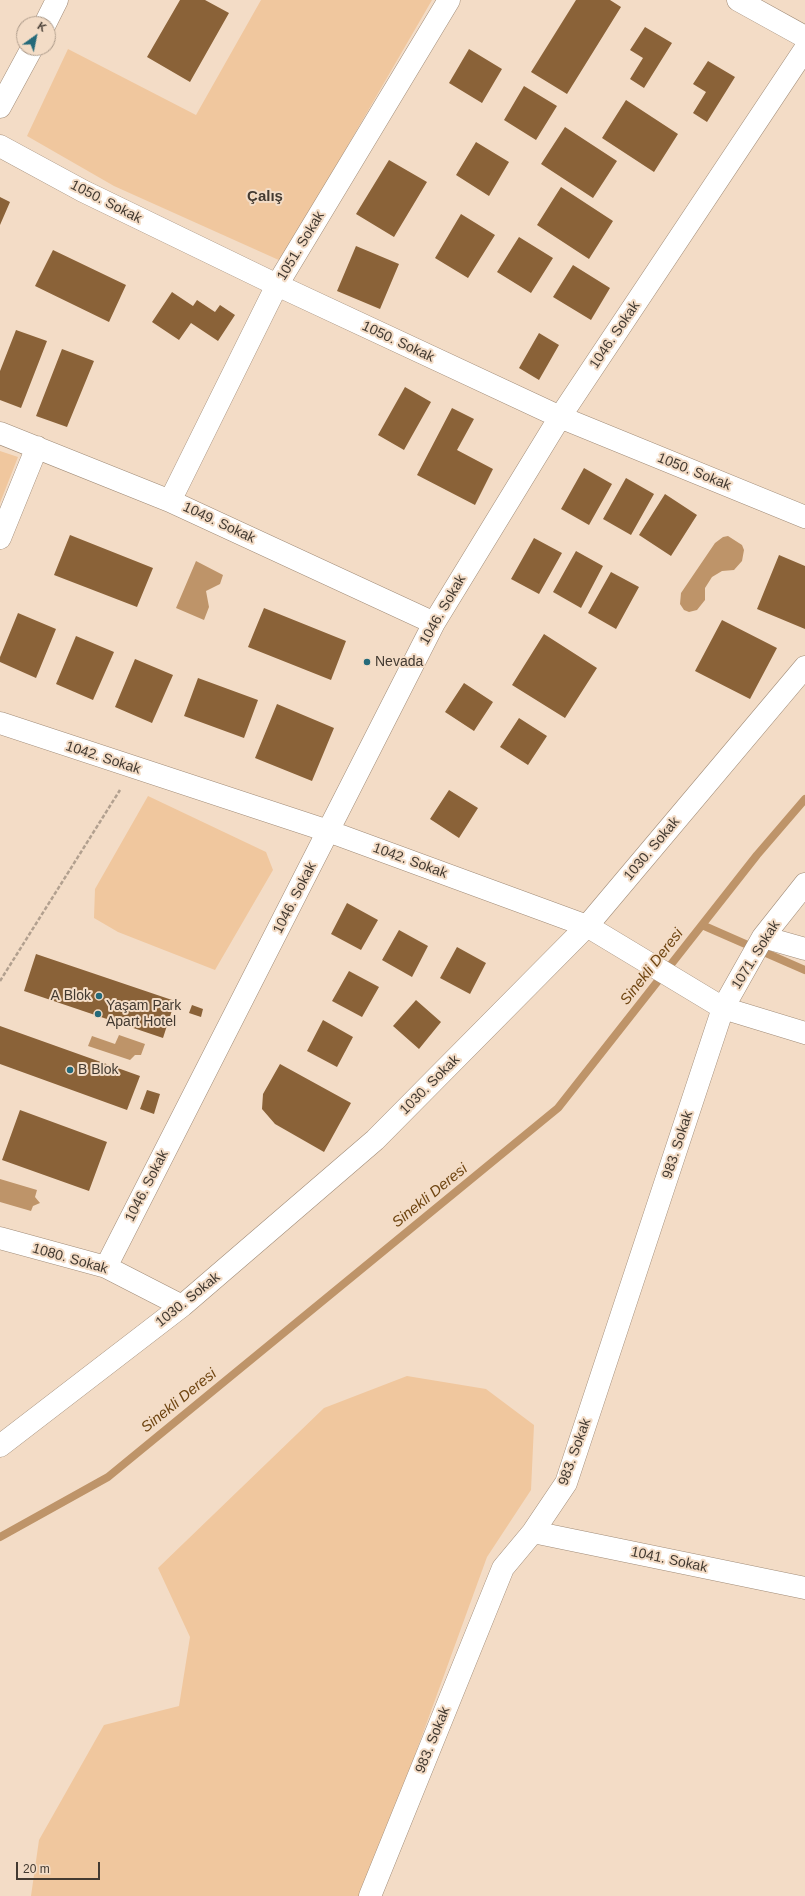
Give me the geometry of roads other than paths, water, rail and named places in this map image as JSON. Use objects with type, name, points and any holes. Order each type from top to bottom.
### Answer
[{"type":"street","points":[[48,16],[57,0]]},
{"type":"street","name":"1051. Sokak","points":[[170,501],[277,285],[449,0]]},
{"type":"street","points":[[738,0],[805,37]]},
{"type":"street","name":"1046. Sokak","points":[[106,1267],[434,623],[560,417],[805,50]]},
{"type":"street","points":[[0,107],[28,56]]},
{"type":"street","name":"1050. Sokak","points":[[0,146],[83,191],[277,285],[560,417],[805,517]]},
{"type":"street","name":"1049. Sokak","points":[[0,432],[170,501],[434,623]]},
{"type":"street","points":[[0,538],[37,447]]},
{"type":"street","name":"1030. Sokak","points":[[0,1446],[182,1306],[375,1140],[586,926],[805,667]]},
{"type":"street","name":"1042. Sokak","points":[[0,724],[328,831],[586,926],[723,1008],[805,1033]]},
{"type":"street","name":"1071. Sokak","points":[[723,1008],[764,937],[805,884]]},
{"type":"street","points":[[764,937],[805,949]]},
{"type":"street","name":"983. Sokak","points":[[370,1896],[503,1568],[533,1532],[566,1483],[723,1008]]},
{"type":"street","name":"1080. Sokak","points":[[0,1238],[106,1267],[182,1306]]},
{"type":"street","name":"1041. Sokak","points":[[533,1532],[805,1588]]},
{"type":"waterway","name":"Sinekli Deresi","points":[[0,1537],[108,1477],[558,1108],[757,855],[805,799]]},
{"type":"waterway","points":[[702,925],[805,970]]},
{"type":"place","name":"Nevada","points":[[367,662]]},
{"type":"place","name":"A Blok","points":[[99,996]]},
{"type":"place","name":"Yaşam Park Apart Hotel","points":[[98,1014]]},
{"type":"place","name":"B Blok","points":[[70,1070]]},
{"type":"district","name":"Çalış","points":[[265,197]]}]
